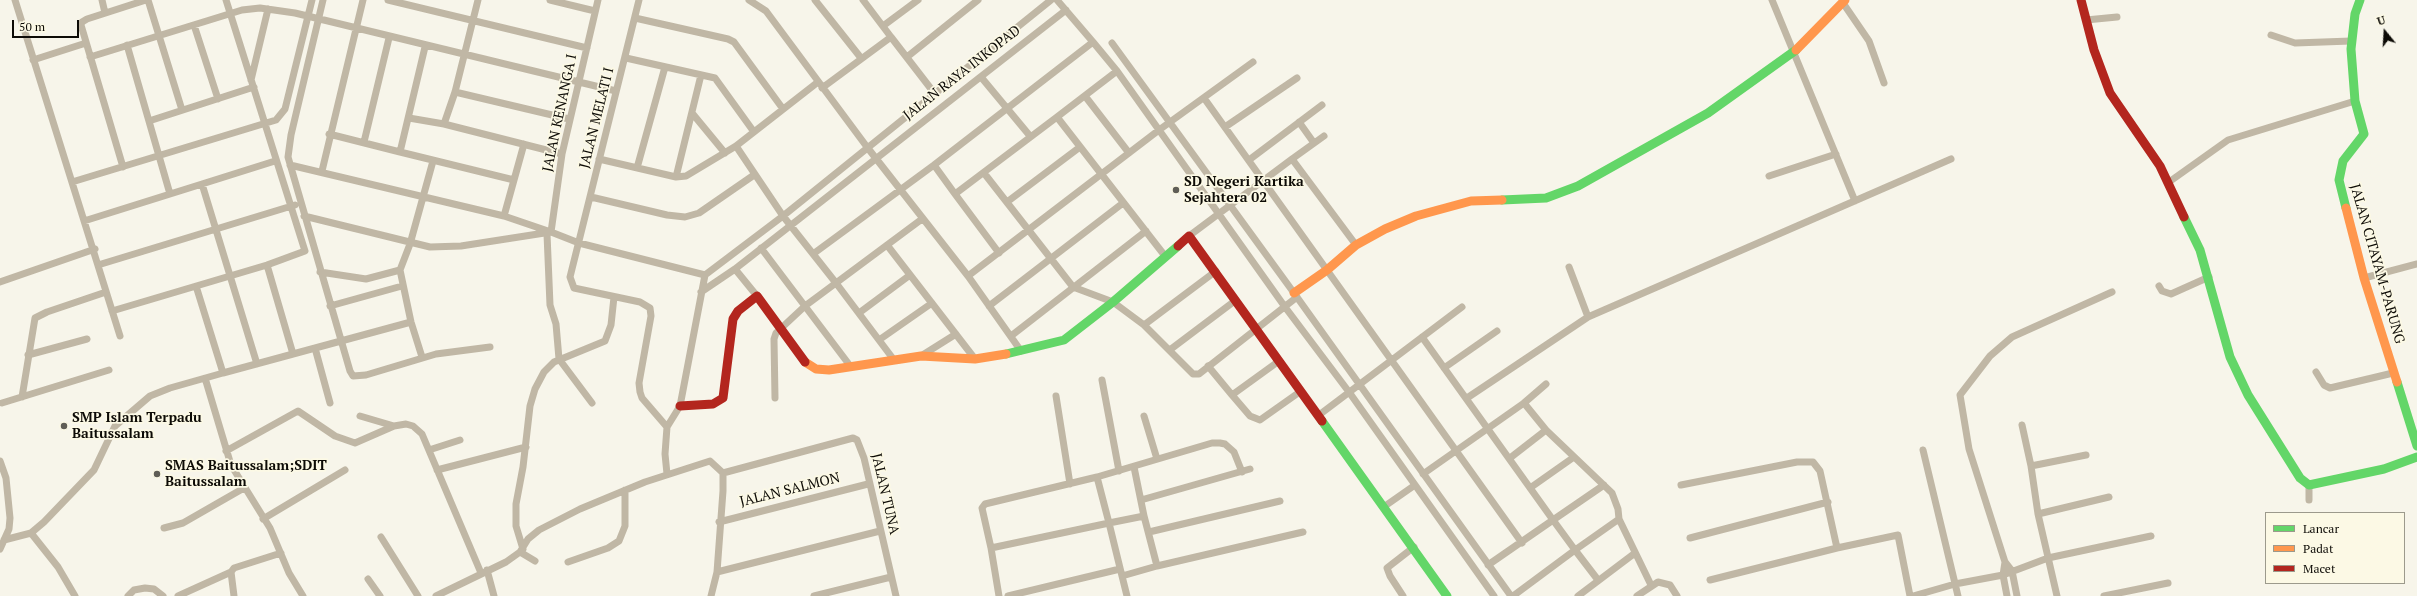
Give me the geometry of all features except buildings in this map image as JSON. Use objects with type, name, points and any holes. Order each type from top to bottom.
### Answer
[{"type":"street","points":[[15,0],[84,221],[95,250],[98,265],[120,336]]},
{"type":"street","points":[[102,0],[105,13]]},
{"type":"street","points":[[123,166],[86,43],[82,22],[147,0],[160,35],[182,110]]},
{"type":"street","points":[[112,311],[267,265],[305,251],[291,205],[275,161],[226,0]]},
{"type":"street","points":[[72,182],[276,120],[284,110],[312,0]]},
{"type":"street","points":[[323,0],[288,147],[290,165],[300,203],[330,306],[353,376],[366,374],[422,357],[454,350],[490,347]]},
{"type":"street","points":[[322,171],[329,134],[363,0]]},
{"type":"street","points":[[388,0],[587,48]]},
{"type":"street","points":[[444,124],[455,92],[478,0]]},
{"type":"street","points":[[550,0],[595,11]]},
{"type":"street","name":"JALAN KENANGA I","points":[[549,233],[569,120],[580,84],[598,0]]},
{"type":"street","name":"JALAN MELATI I","points":[[579,243],[616,91],[626,58],[639,0]]},
{"type":"street","points":[[749,0],[766,11],[900,191],[968,276],[1021,351]]},
{"type":"street","points":[[815,0],[861,58]]},
{"type":"street","points":[[863,0],[935,94]]},
{"type":"street","points":[[883,26],[918,0]]},
{"type":"street","points":[[907,57],[978,0]]},
{"type":"street","name":"JALAN RAYA INKOPAD","points":[[705,275],[783,216],[1051,0]]},
{"type":"street","points":[[1057,0],[1117,71],[1349,392],[1494,596]]},
{"type":"street","points":[[1772,0],[1856,201]]},
{"type":"street","points":[[2081,0],[2094,50],[2110,93],[2169,182],[2200,250],[2209,277],[2230,358],[2248,395],[2300,478],[2309,485],[2384,469],[2417,457]]},
{"type":"street","name":"JALAN CITAYAM-PARUNG","points":[[2360,0],[2355,14],[2351,41],[2355,101],[2364,134],[2342,161],[2339,180],[2364,278],[2417,446]]},
{"type":"street","points":[[984,173],[1073,287],[1113,302],[1144,325],[1171,350],[1193,374],[1199,374],[1286,306],[1295,296],[1356,245],[1396,224],[1458,204],[1541,199],[1560,194],[1708,113],[1794,52],[1844,2],[1869,41],[1884,83]]},
{"type":"street","points":[[90,57],[251,8],[268,9],[308,17],[580,84],[616,91]]},
{"type":"street","points":[[252,84],[268,9]]},
{"type":"street","name":"JALAN RAYA INKOPAD","points":[[702,292],[735,269],[1066,10]]},
{"type":"street","points":[[2086,20],[2117,17]]},
{"type":"street","points":[[635,18],[728,39],[734,42],[783,109]]},
{"type":"street","points":[[194,25],[218,99]]},
{"type":"street","points":[[2270,36],[2295,43],[2351,41]]},
{"type":"street","points":[[599,159],[676,176],[689,174],[736,146],[783,109],[891,37]]},
{"type":"street","points":[[364,142],[389,38]]},
{"type":"street","points":[[813,254],[900,191],[1093,42]]},
{"type":"street","points":[[33,60],[86,43]]},
{"type":"street","points":[[1112,43],[1170,122],[1228,206],[1512,596],[1620,519]]},
{"type":"street","points":[[127,45],[170,194]]},
{"type":"street","points":[[400,152],[425,46]]},
{"type":"street","points":[[626,58],[715,78],[754,132]]},
{"type":"street","points":[[968,276],[1100,174],[1253,62]]},
{"type":"street","points":[[637,168],[665,67]]},
{"type":"street","points":[[955,194],[1117,71]]},
{"type":"street","points":[[676,176],[701,75]]},
{"type":"street","points":[[981,77],[1006,109],[1030,136]]},
{"type":"street","points":[[1225,127],[1297,78]]},
{"type":"street","points":[[149,121],[218,99],[252,84]]},
{"type":"street","points":[[455,92],[569,120]]},
{"type":"street","points":[[1084,96],[1129,153]]},
{"type":"street","points":[[1204,98],[1522,543]]},
{"type":"street","points":[[2169,182],[2228,140],[2355,101]]},
{"type":"street","points":[[1249,160],[1322,105]]},
{"type":"street","points":[[692,113],[725,153]]},
{"type":"street","points":[[1057,117],[1165,256]]},
{"type":"street","points":[[409,118],[444,124],[562,154]]},
{"type":"street","points":[[1299,122],[1314,143]]},
{"type":"street","points":[[329,134],[514,180]]},
{"type":"street","points":[[735,269],[757,296],[803,361],[810,367],[822,370],[921,356],[975,359],[1021,351],[1064,340],[1113,302],[1189,236],[1262,180],[1324,136]]},
{"type":"street","points":[[504,216],[524,144]]},
{"type":"street","points":[[736,146],[754,175],[783,216],[894,360]]},
{"type":"street","points":[[1007,202],[1080,147]]},
{"type":"street","points":[[1769,176],[1836,154]]},
{"type":"street","points":[[1292,159],[1356,245]]},
{"type":"street","points":[[1467,398],[1588,317],[1951,159]]},
{"type":"street","points":[[84,221],[275,161]]},
{"type":"street","points":[[422,357],[411,322],[402,286],[400,270],[410,244],[434,161]]},
{"type":"street","points":[[290,165],[322,171],[504,216],[579,243],[705,275],[680,406],[667,427],[665,454],[667,474]]},
{"type":"street","points":[[934,165],[999,253]]},
{"type":"street","points":[[591,197],[667,215],[685,217],[699,213],[754,175]]},
{"type":"street","points":[[202,184],[257,364]]},
{"type":"street","points":[[98,265],[300,203]]},
{"type":"street","points":[[989,306],[1123,203]]},
{"type":"street","points":[[304,216],[410,244],[450,247],[549,233]]},
{"type":"street","points":[[775,398],[774,339],[780,329],[805,306],[922,219]]},
{"type":"street","points":[[1011,336],[1146,231]]},
{"type":"street","points":[[549,233],[550,305],[556,324],[558,359],[592,403]]},
{"type":"street","points":[[1189,236],[1385,506],[1447,596]]},
{"type":"street","points":[[579,243],[570,277],[572,286],[640,302],[650,308],[651,316],[639,383],[640,392],[642,398],[667,427]]},
{"type":"street","points":[[887,245],[975,359]]},
{"type":"street","points":[[761,248],[851,367]]},
{"type":"street","points":[[0,282],[95,250]]},
{"type":"street","points":[[2364,278],[2417,264]]},
{"type":"street","points":[[267,265],[293,354]]},
{"type":"street","points":[[1568,268],[1588,317]]},
{"type":"street","points":[[320,272],[366,279],[400,270]]},
{"type":"street","points":[[1144,325],[1216,272]]},
{"type":"street","points":[[859,313],[910,274]]},
{"type":"street","points":[[2159,286],[2162,291],[2171,294],[2209,277]]},
{"type":"street","points":[[196,286],[223,373]]},
{"type":"street","points":[[330,306],[402,286]]},
{"type":"street","points":[[22,397],[35,318],[47,312],[106,292]]},
{"type":"street","points":[[2017,596],[2012,571],[2005,562],[1969,449],[1960,395],[1990,356],[2012,337],[2112,292]]},
{"type":"street","points":[[680,406],[713,404],[722,398],[733,319],[738,311],[757,296]]},
{"type":"street","points":[[535,561],[521,551],[516,526],[515,511],[526,446],[530,406],[535,389],[544,372],[558,359],[605,341],[611,325],[614,297]]},
{"type":"street","points":[[1171,350],[1236,300]]},
{"type":"street","points":[[880,340],[932,303]]},
{"type":"street","points":[[1319,415],[1358,384],[1462,307]]},
{"type":"street","points":[[4,540],[31,533],[94,470],[112,430],[118,422],[150,396],[170,388],[205,378],[411,322]]},
{"type":"street","points":[[1444,368],[1497,331]]},
{"type":"street","points":[[921,356],[956,334]]},
{"type":"street","points":[[1422,337],[1553,520],[1598,580]]},
{"type":"street","points":[[28,355],[87,339]]},
{"type":"street","points":[[315,348],[330,403]]},
{"type":"street","points":[[1232,394],[1279,361]]},
{"type":"street","points":[[1208,366],[1250,416],[1260,420],[1302,391]]},
{"type":"street","points":[[2,403],[109,370]]},
{"type":"street","points":[[2316,372],[2324,385],[2330,388],[2393,373]]},
{"type":"street","points":[[205,378],[226,451],[244,488],[281,553],[289,573],[303,596]]},
{"type":"street","points":[[1102,380],[1119,471]]},
{"type":"street","points":[[1423,474],[1524,403],[1546,384]]},
{"type":"street","points":[[1056,396],[1070,484]]},
{"type":"street","points":[[1524,403],[1546,430],[1614,496],[1620,519],[1635,554],[1651,585]]},
{"type":"street","points":[[226,451],[298,411],[335,436],[355,443],[394,426],[406,424],[413,426],[422,434],[494,596]]},
{"type":"street","points":[[360,416],[394,426]]},
{"type":"street","points":[[1144,416],[1157,459]]},
{"type":"street","points":[[2022,425],[2031,466],[2038,514],[2057,596]]},
{"type":"street","points":[[1510,458],[1546,430]]},
{"type":"street","name":"JALAN TUNA","points":[[723,473],[853,438],[857,440],[861,449],[868,484],[896,596]]},
{"type":"street","points":[[429,450],[460,440]]},
{"type":"street","points":[[999,596],[983,505],[1097,477],[1212,443],[1225,444],[1234,452],[1242,472]]},
{"type":"street","points":[[437,470],[526,446]]},
{"type":"street","points":[[1924,450],[1958,596]]},
{"type":"street","points":[[2031,466],[2086,455]]},
{"type":"street","points":[[1530,488],[1574,457]]},
{"type":"street","points":[[0,461],[6,478],[10,518],[0,549]]},
{"type":"street","points":[[436,596],[521,551],[528,540],[539,530],[625,490],[667,474],[710,461],[723,473],[717,572],[711,596]]},
{"type":"street","points":[[1681,485],[1808,461],[1817,465],[1820,471],[1837,548]]},
{"type":"street","points":[[1134,466],[1144,516],[1157,566]]},
{"type":"street","points":[[1141,500],[1250,469]]},
{"type":"street","points":[[263,519],[345,470]]},
{"type":"street","points":[[1097,477],[1127,596]]},
{"type":"street","name":"JALAN SALMON","points":[[719,522],[868,484]]},
{"type":"street","points":[[1385,506],[1414,485]]},
{"type":"street","points":[[1488,565],[1604,485]]},
{"type":"street","points":[[2308,500],[2309,485]]},
{"type":"street","points":[[164,528],[183,523],[244,488]]},
{"type":"street","points":[[568,562],[608,548],[619,541],[625,526],[625,490]]},
{"type":"street","points":[[2038,514],[2109,497]]},
{"type":"street","points":[[1149,532],[1280,501]]},
{"type":"street","points":[[1690,538],[1828,502]]},
{"type":"street","points":[[991,548],[1144,516]]},
{"type":"street","points":[[717,572],[880,531]]},
{"type":"street","points":[[1008,596],[1121,572],[1157,566],[1303,532]]},
{"type":"street","points":[[31,533],[58,567],[75,596]]},
{"type":"street","points":[[1710,580],[1837,548],[1898,535],[1910,596]]},
{"type":"street","points":[[1913,596],[1955,584],[2002,575],[2048,558],[2151,536]]},
{"type":"street","points":[[382,537],[418,596]]},
{"type":"street","points":[[1402,596],[1390,576],[1388,568],[1414,547]]},
{"type":"street","points":[[178,596],[231,572],[238,566],[281,553]]},
{"type":"street","points":[[1578,596],[1635,554]]},
{"type":"street","points":[[2005,562],[2002,575],[2007,596]]},
{"type":"street","points":[[231,572],[234,596]]},
{"type":"street","points":[[814,596],[829,594],[891,577]]},
{"type":"street","points":[[368,579],[380,596]]},
{"type":"street","points":[[1637,596],[1651,585],[1664,582],[1670,585],[1677,596]]},
{"type":"street","points":[[2104,596],[2168,583]]},
{"type":"street","points":[[128,596],[134,590],[145,588],[154,589],[164,596]]},
{"type":"traffic: fast","points":[[2346,208],[2339,180],[2343,161],[2364,134],[2355,101],[2351,49],[2355,14],[2360,0]]},
{"type":"traffic: fast","points":[[1502,200],[1546,198],[1578,186],[1708,113],[1796,50]]},
{"type":"traffic: fast","points":[[2184,217],[2200,250],[2230,357],[2248,395],[2300,478],[2309,485],[2384,469],[2417,457]]},
{"type":"traffic: fast","points":[[1006,354],[1064,340],[1113,302],[1178,246]]},
{"type":"traffic: fast","points":[[2397,382],[2417,446]]},
{"type":"traffic: fast","points":[[1322,421],[1447,596]]},
{"type":"traffic: slow","points":[[1796,50],[1845,0]]},
{"type":"traffic: slow","points":[[1294,293],[1327,270],[1356,245],[1385,229],[1416,216],[1471,201],[1502,200]]},
{"type":"traffic: slow","points":[[2346,208],[2364,278],[2397,382]]},
{"type":"traffic: slow","points":[[805,362],[816,369],[829,370],[921,356],[975,359],[1006,354]]},
{"type":"traffic: jam","points":[[2081,0],[2094,50],[2110,93],[2160,166],[2184,217]]},
{"type":"traffic: jam","points":[[1178,246],[1189,236],[1322,421]]},
{"type":"traffic: jam","points":[[680,406],[713,404],[723,398],[733,319],[738,311],[757,296],[805,362]]},
{"type":"place","name":"SD Negeri Kartika Sejahtera 02","points":[[1176,190]]},
{"type":"place","name":"SMP Islam Terpadu Baitussalam","points":[[64,426]]},
{"type":"place","name":"SMAS Baitussalam;SDIT Baitussalam","points":[[157,474]]}]
